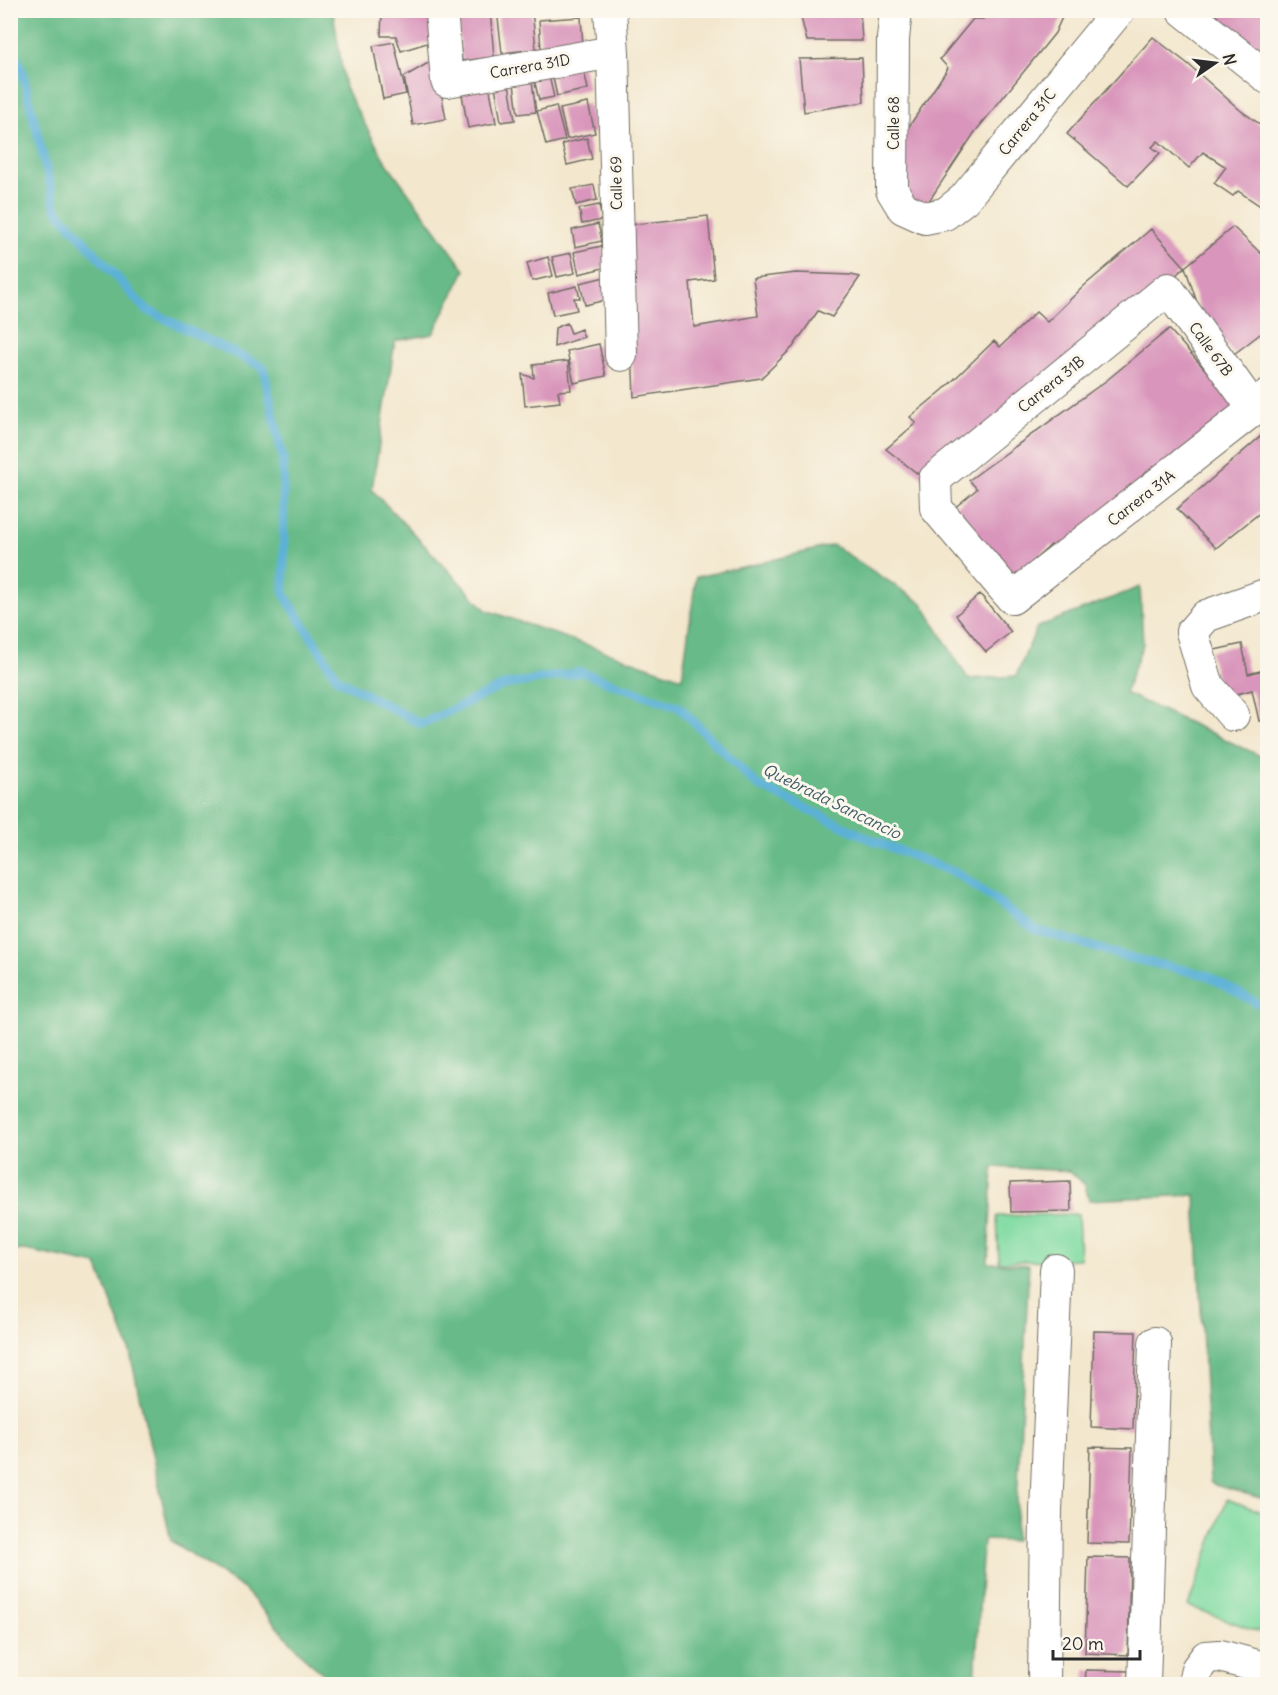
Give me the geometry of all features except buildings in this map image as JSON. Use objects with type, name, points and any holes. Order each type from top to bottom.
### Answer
[{"type":"street","name":"Carrera 31D","points":[[441,10],[447,81],[613,52]]},
{"type":"street","name":"Calle 69","points":[[610,10],[621,355]]},
{"type":"street","name":"Calle 68","points":[[896,10],[893,39],[892,190],[903,208],[925,219]]},
{"type":"street","name":"Carrera 31C","points":[[925,219],[945,213],[964,199],[1119,10]]},
{"type":"street","points":[[1183,10],[1268,78]]},
{"type":"street","name":"Calle 67B","points":[[1168,289],[1261,402]]},
{"type":"street","name":"Carrera 31B","points":[[1012,598],[936,508],[935,479],[1168,289]]},
{"type":"street","name":"Carrera 31A","points":[[1012,598],[1261,402]]},
{"type":"street","points":[[1233,715],[1208,686],[1192,632],[1206,616],[1268,594]]},
{"type":"street","points":[[1044,1684],[1046,1511],[1056,1270]]},
{"type":"street","points":[[1144,1684],[1155,1343]]},
{"type":"street","points":[[1200,1671],[1220,1656],[1268,1669]]},
{"type":"green space","points":[[11,10],[333,11],[345,88],[384,159],[465,270],[433,334],[395,341],[372,490],[486,610],[682,678],[696,577],[833,545],[922,603],[968,679],[1016,676],[1037,627],[1140,587],[1143,644],[1125,693],[1267,759],[1267,1500],[1212,1484],[1210,1481],[1195,1195],[1089,1200],[1085,1185],[1070,1171],[993,1167],[988,1263],[1029,1265],[1015,1541],[983,1540],[975,1684],[336,1684],[308,1661],[244,1589],[171,1541],[129,1348],[97,1265],[25,1250],[11,1251]]},
{"type":"green space","points":[[1078,1214],[1080,1259],[999,1262],[997,1216]]},
{"type":"green space","points":[[1227,1499],[1267,1514],[1267,1635],[1188,1606]]},
{"type":"waterway","name":"Quebrada Sancancio","points":[[10,47],[21,67],[56,209],[145,309],[263,367],[283,459],[284,594],[338,679],[421,724],[505,685],[581,672],[679,707],[757,785],[870,839],[958,874],[1036,930],[1127,957],[1206,975],[1268,1009]]}]
